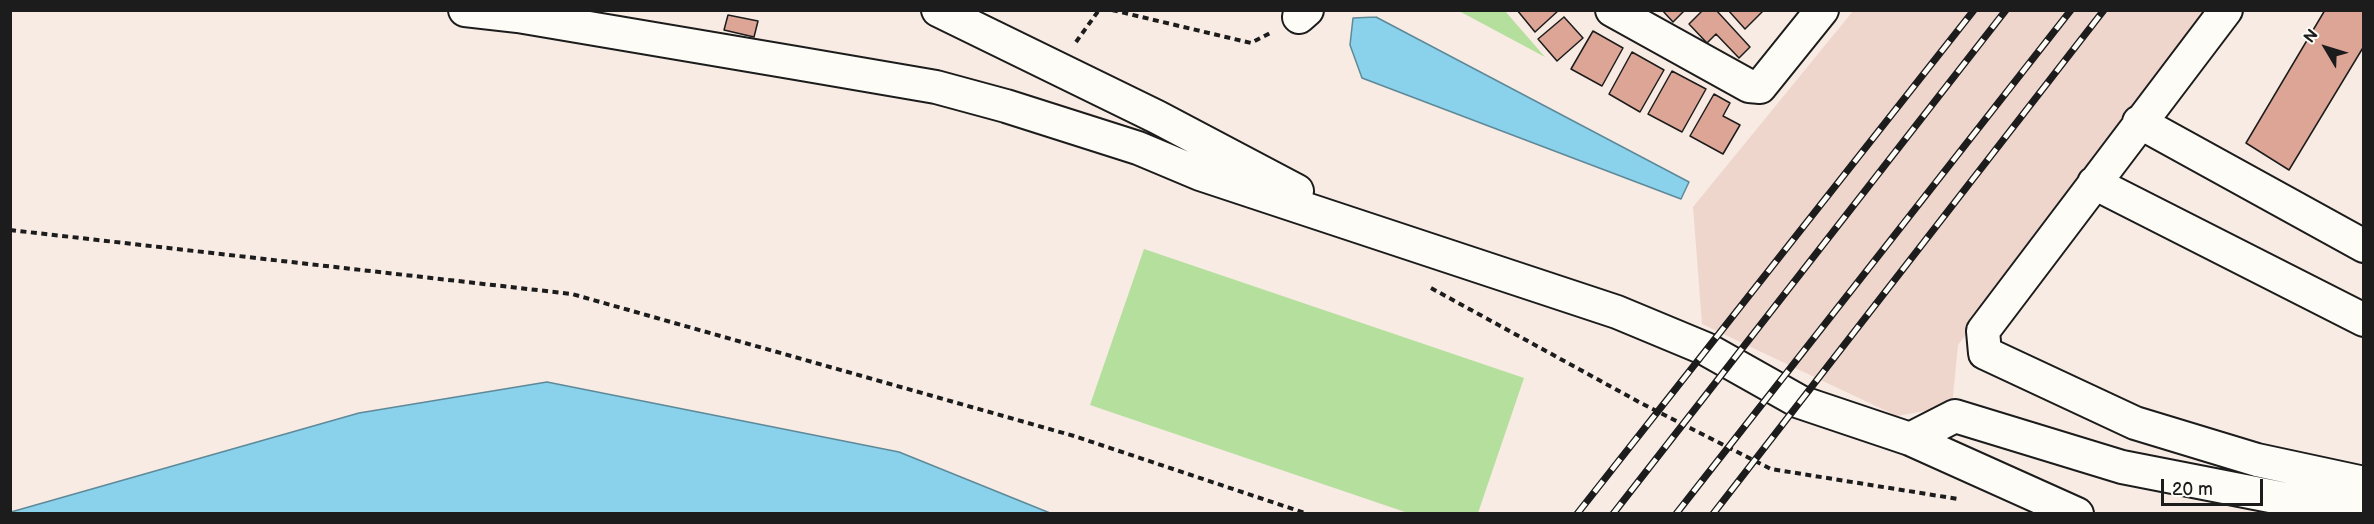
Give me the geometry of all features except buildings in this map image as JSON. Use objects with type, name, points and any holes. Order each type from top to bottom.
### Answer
[{"type":"street","points":[[465,10],[518,16],[936,87],[1006,106],[1138,148],[1200,174],[1617,312],[1706,349],[1800,402],[1910,439],[2077,513]]},
{"type":"street","points":[[938,10],[1157,117],[1366,229]]},
{"type":"street","points":[[1612,10],[1749,86],[1760,87],[1822,10]]},
{"type":"street","points":[[2226,10],[1983,331],[1985,353],[2135,423],[2257,460],[2364,483]]},
{"type":"street","points":[[2139,122],[2364,246]]},
{"type":"street","points":[[2094,183],[2364,320]]},
{"type":"street","points":[[1910,439],[1955,416],[2122,467],[2306,508],[2364,496]]},
{"type":"path","points":[[1112,10],[1251,43],[1303,14]]},
{"type":"path","points":[[10,230],[572,294],[1074,436],[1308,513]]},
{"type":"path","points":[[1425,285],[1639,402],[1771,469],[1960,499]]},
{"type":"shaded area","points":[[1853,11],[2213,11],[1958,345],[1952,406],[1897,416],[1702,324],[1693,207]]},
{"type":"green space","points":[[1459,11],[1505,11],[1545,57]]},
{"type":"green space","points":[[1144,249],[1524,378],[1478,513],[1408,513],[1090,405]]},
{"type":"water","points":[[1376,17],[1689,182],[1681,199],[1362,78],[1350,45],[1353,18]]},
{"type":"water","points":[[547,382],[899,452],[1050,513],[11,513],[359,413]]},
{"type":"railway","points":[[1577,514],[1974,10]]},
{"type":"railway","points":[[1613,514],[2006,10]]},
{"type":"railway","points":[[1676,514],[2071,10]]},
{"type":"railway","points":[[1713,514],[2104,10]]}]
